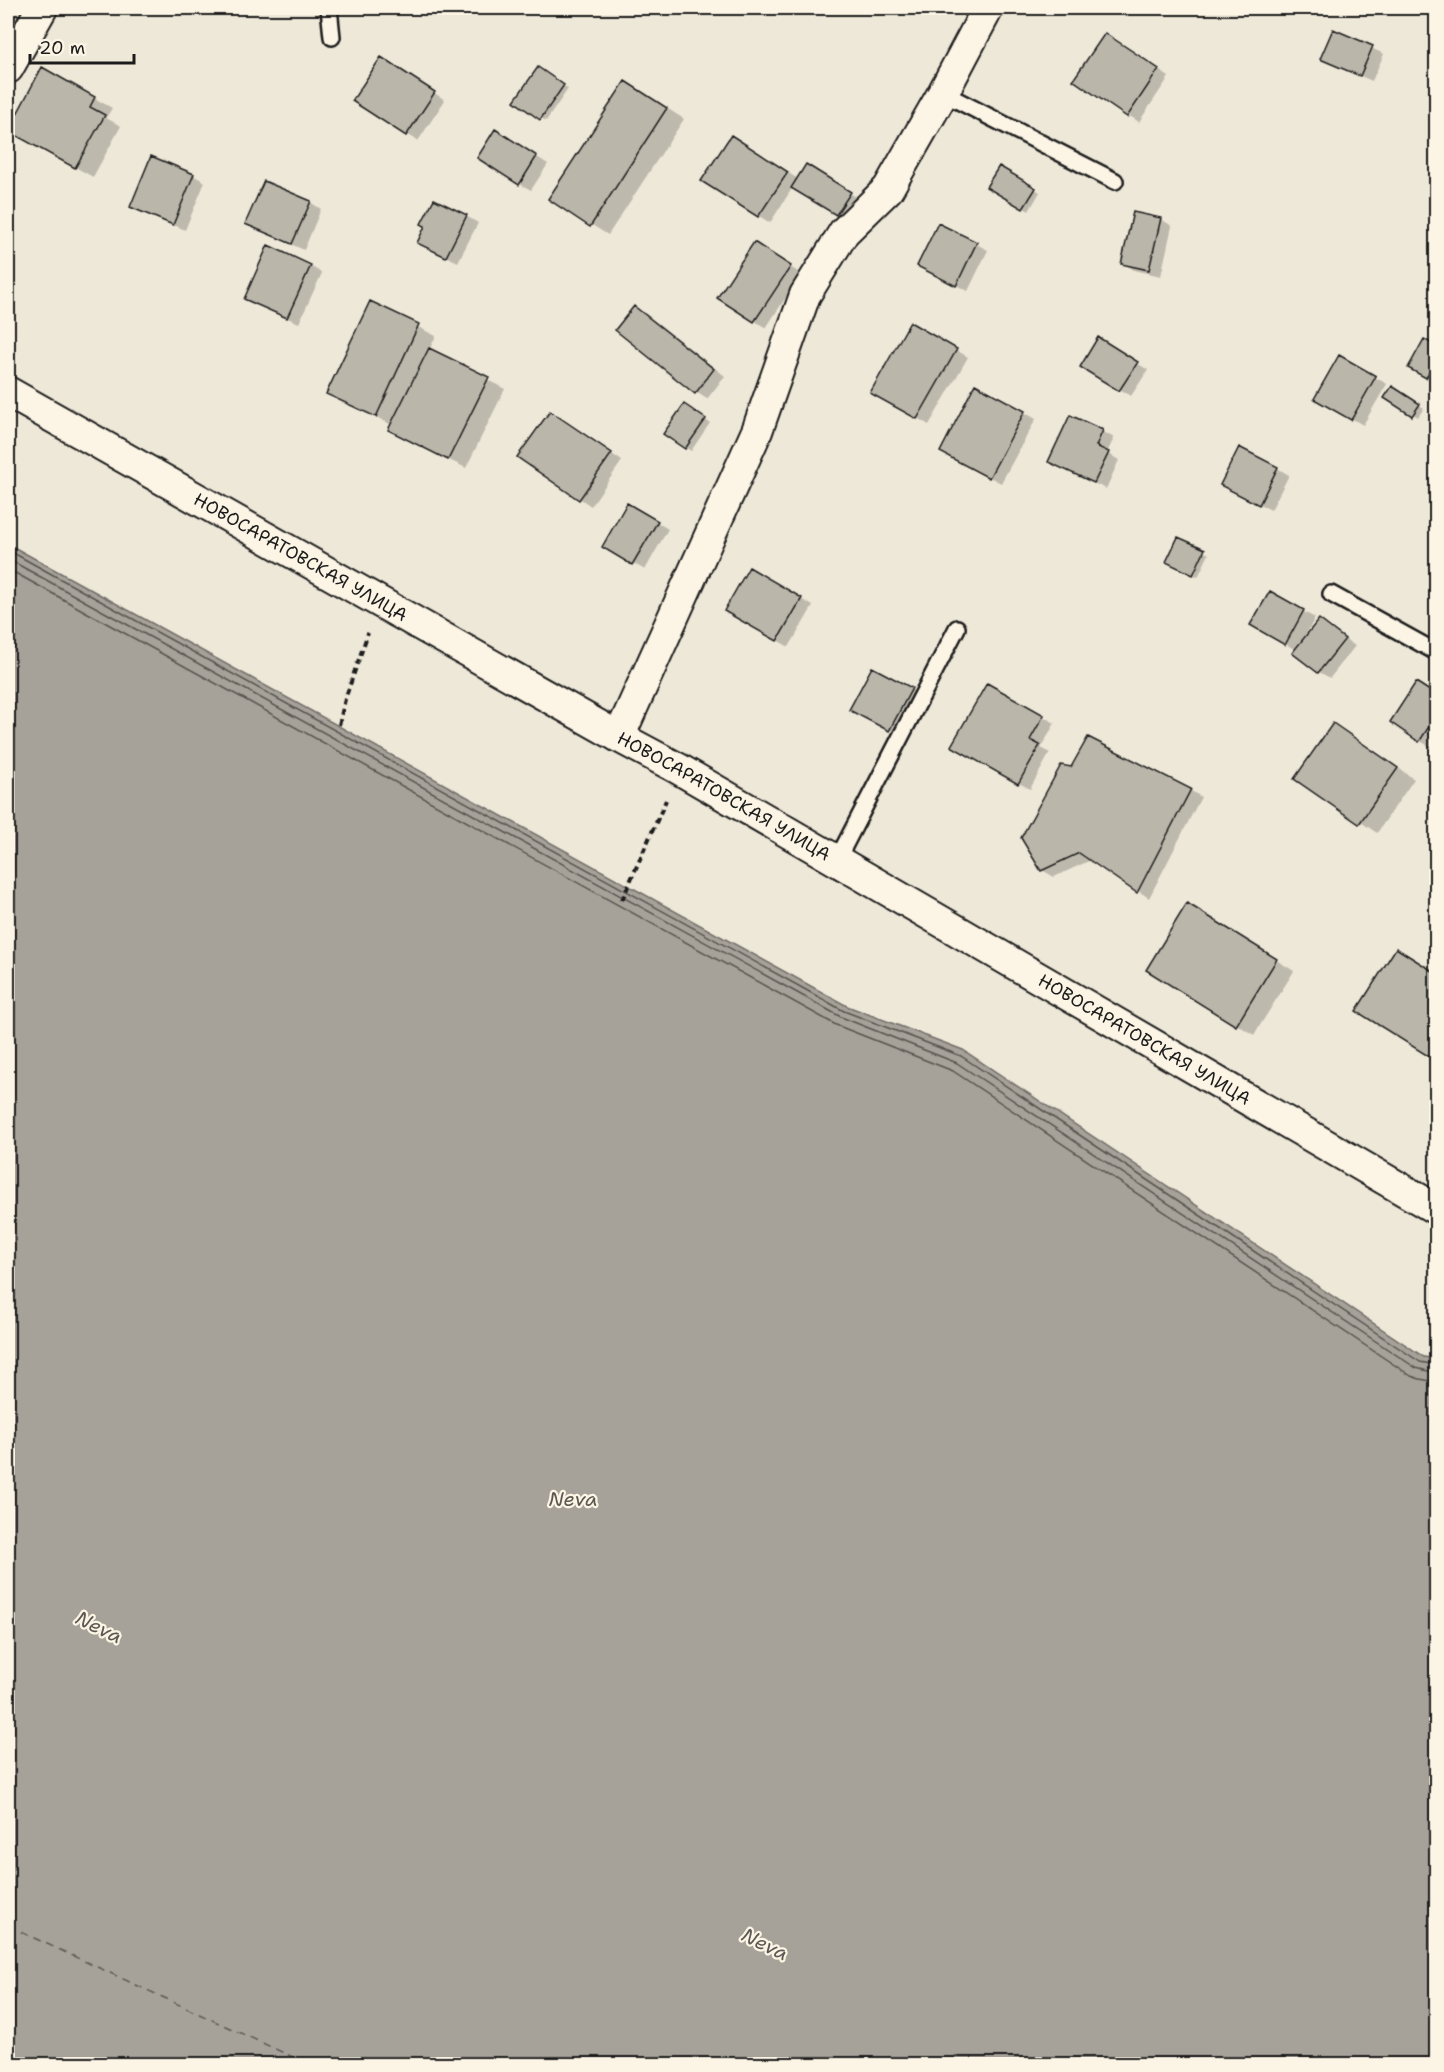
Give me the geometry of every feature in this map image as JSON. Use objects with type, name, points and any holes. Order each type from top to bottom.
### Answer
[{"type":"street","points":[[8,68],[42,8]]},
{"type":"street","points":[[619,737],[757,431],[806,295],[844,232],[888,189],[988,8]]},
{"type":"street","name":"НОВОСАРАТОВСКАЯ УЛИЦА","points":[[8,392],[679,769],[1437,1209]]},
{"type":"lane","points":[[328,8],[332,37]]},
{"type":"lane","points":[[943,93],[1115,181]]},
{"type":"lane","points":[[1331,594],[1437,652]]},
{"type":"lane","points":[[837,860],[957,628]]},
{"type":"path","points":[[339,725],[378,601]]},
{"type":"path","points":[[622,900],[679,769]]},
{"type":"water","name":"Neva","points":[[8,544],[847,1006],[963,1050],[1424,1357],[1436,1359],[1436,2064],[8,2064]]},
{"type":"building","points":[[1333,29],[1373,46],[1360,76],[1320,59]]},
{"type":"building","points":[[1105,33],[1159,69],[1127,117],[1073,80]]},
{"type":"building","points":[[381,57],[435,92],[406,136],[352,101]]},
{"type":"building","points":[[42,67],[95,97],[90,107],[105,115],[75,168],[8,131]]},
{"type":"building","points":[[538,67],[564,85],[540,120],[514,101]]},
{"type":"building","points":[[625,81],[667,108],[590,227],[548,199]]},
{"type":"building","points":[[495,129],[537,156],[519,185],[477,158]]},
{"type":"building","points":[[731,135],[788,172],[758,217],[701,181]]},
{"type":"building","points":[[151,156],[194,174],[173,225],[130,207]]},
{"type":"building","points":[[806,164],[851,192],[836,215],[791,188]]},
{"type":"building","points":[[999,166],[1036,188],[1023,209],[986,187]]},
{"type":"building","points":[[264,181],[311,201],[292,244],[245,224]]},
{"type":"building","points":[[434,199],[467,215],[446,257],[417,243],[425,226],[421,224]]},
{"type":"building","points":[[1133,212],[1161,218],[1149,270],[1121,264]]},
{"type":"building","points":[[938,223],[977,242],[956,286],[917,266]]},
{"type":"building","points":[[754,242],[791,266],[754,322],[717,298]]},
{"type":"building","points":[[268,245],[311,265],[287,318],[244,299]]},
{"type":"building","points":[[370,301],[419,324],[376,417],[326,394]]},
{"type":"building","points":[[634,306],[714,369],[695,394],[615,330]]},
{"type":"building","points":[[910,322],[957,349],[917,419],[870,393]]},
{"type":"building","points":[[1098,337],[1138,362],[1119,391],[1080,367]]},
{"type":"building","points":[[1424,339],[1436,346],[1436,359],[1426,378],[1408,368]]},
{"type":"building","points":[[429,348],[489,377],[448,460],[388,430]]},
{"type":"building","points":[[1339,355],[1376,376],[1351,420],[1314,399]]},
{"type":"building","points":[[975,384],[1025,411],[989,478],[940,452]]},
{"type":"building","points":[[1392,386],[1420,404],[1412,416],[1384,398]]},
{"type":"building","points":[[684,404],[706,419],[685,449],[663,434]]},
{"type":"building","points":[[550,411],[612,453],[579,500],[517,457]]},
{"type":"building","points":[[1070,415],[1103,430],[1096,446],[1109,452],[1094,483],[1048,462]]},
{"type":"building","points":[[1239,447],[1278,467],[1259,505],[1220,485]]},
{"type":"building","points":[[627,503],[658,521],[632,565],[602,547]]},
{"type":"building","points":[[1178,537],[1205,549],[1193,575],[1166,562]]},
{"type":"building","points":[[749,567],[802,598],[777,641],[724,611]]},
{"type":"building","points":[[1270,591],[1304,610],[1285,645],[1250,625]]},
{"type":"building","points":[[1319,619],[1345,639],[1318,673],[1292,653]]},
{"type":"building","points":[[872,667],[912,688],[889,731],[849,710]]},
{"type":"building","points":[[1416,682],[1436,695],[1436,716],[1419,742],[1390,722]]},
{"type":"building","points":[[987,683],[1044,715],[1030,740],[1040,745],[1018,784],[951,746]]},
{"type":"building","points":[[1333,723],[1398,768],[1359,824],[1294,779]]},
{"type":"building","points":[[1088,737],[1191,789],[1137,893],[1079,853],[1041,871],[1021,838],[1061,765],[1071,767]]},
{"type":"building","points":[[1187,903],[1277,959],[1236,1026],[1146,970]]},
{"type":"building","points":[[1396,948],[1436,973],[1436,1061],[1356,1011]]},
{"type":"ferry route","points":[[8,1926],[308,2064]]}]
